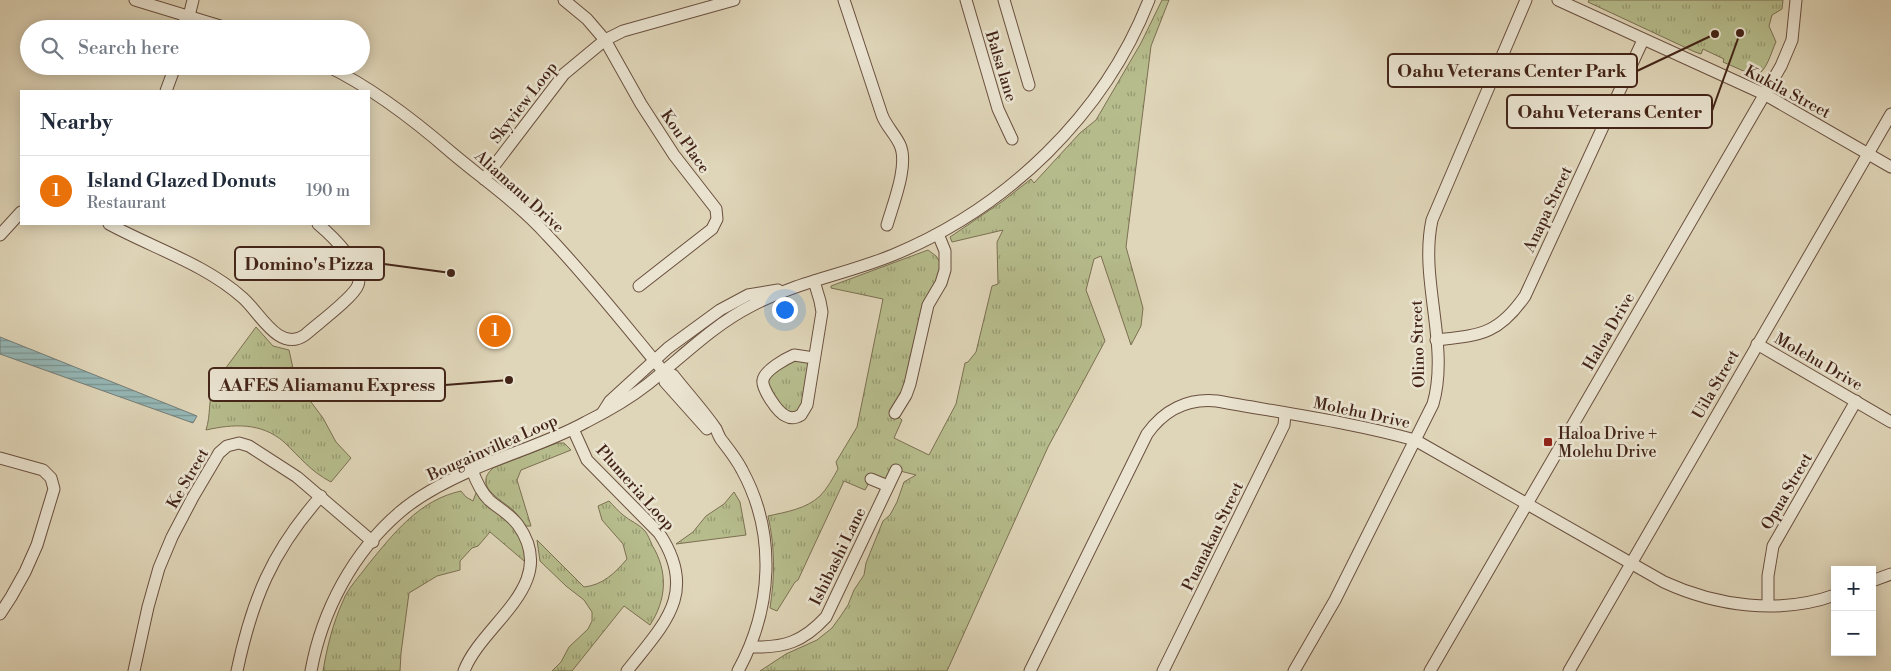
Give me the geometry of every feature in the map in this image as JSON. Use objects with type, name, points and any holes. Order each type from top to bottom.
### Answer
[{"type":"street","points":[[135,0],[202,20]]},
{"type":"street","points":[[190,20],[193,0]]},
{"type":"street","name":"Kou Place","points":[[564,0],[587,19],[605,40],[641,104],[674,155],[714,205],[717,214],[716,223],[710,231],[639,286]]},
{"type":"street","name":"Skyview Loop","points":[[484,179],[564,74],[605,40],[623,31],[734,0]]},
{"type":"street","points":[[844,0],[885,123],[899,143],[902,152],[903,164],[887,225]]},
{"type":"street","name":"Balsa lane","points":[[966,0],[998,109],[1012,139]]},
{"type":"street","points":[[1004,0],[1029,85]]},
{"type":"street","points":[[603,412],[610,401],[668,348],[720,310],[748,295],[795,287],[886,258],[938,234],[999,195],[1039,160],[1070,129],[1119,61],[1149,0]]},
{"type":"street","name":"Olino Street","points":[[1294,671],[1335,600],[1416,440],[1436,395],[1438,376],[1429,255],[1432,220],[1526,0]]},
{"type":"street","name":"Kukila Street","points":[[1558,0],[1764,94],[1891,167]]},
{"type":"street","name":"Haloa Drive","points":[[1430,671],[1781,66],[1792,40],[1796,0]]},
{"type":"street","points":[[187,20],[190,16]]},
{"type":"street","name":"Anapa Street","points":[[1436,340],[1467,337],[1486,332],[1503,322],[1518,307],[1525,296],[1643,40]]},
{"type":"street","points":[[166,90],[172,75]]},
{"type":"street","name":"Aliamanu Drive","points":[[346,75],[368,90]]},
{"type":"street","name":"Aliamanu Drive","points":[[370,91],[417,123],[519,208],[547,234],[655,361],[664,371],[673,375],[716,430],[742,470],[753,493],[764,538],[766,586],[757,629],[751,646]]},
{"type":"street","name":"Uila Street","points":[[1568,671],[1891,114]]},
{"type":"street","points":[[0,236],[20,213]]},
{"type":"street","points":[[111,225],[221,281],[243,298],[278,337],[292,340],[303,336],[353,293],[359,282],[359,274],[355,265],[319,225]]},
{"type":"street","points":[[895,413],[906,395],[910,384],[928,305],[941,283],[945,270],[945,251],[938,234]]},
{"type":"street","points":[[814,281],[822,312],[805,410],[798,417],[786,417],[764,389],[764,376],[794,356],[814,358]]},
{"type":"street","name":"Bougainvillea Loop","points":[[311,671],[323,626],[335,596],[347,575],[387,524],[412,503],[430,491],[472,470],[572,429],[615,407],[664,371],[706,335],[726,321],[751,306],[795,287]]},
{"type":"street","name":"Molehu Drive","points":[[1757,344],[1891,422]]},
{"type":"street","name":"Molehu Drive","points":[[1030,671],[1147,434],[1166,413],[1184,404],[1201,400],[1217,401],[1375,430],[1416,440],[1630,564],[1677,588],[1708,598],[1746,605],[1787,605],[1831,596]]},
{"type":"street","name":"Opua Street","points":[[1768,605],[1768,576],[1773,546],[1856,401]]},
{"type":"street","name":"Puanakau Street","points":[[1163,671],[1284,425],[1285,414]]},
{"type":"street","name":"Plumeria Loop","points":[[572,429],[587,460],[659,534],[666,544],[675,565],[676,588],[670,614],[627,671]]},
{"type":"street","name":"Ke Street","points":[[134,671],[148,606],[162,560],[172,537],[193,497],[223,449],[234,443],[249,446],[297,477],[373,542]]},
{"type":"street","points":[[0,458],[43,470],[51,478],[54,487],[26,572],[12,598],[0,614]]},
{"type":"street","points":[[464,671],[472,653],[523,591],[530,566],[530,551],[518,524],[484,494],[472,470]]},
{"type":"street","name":"Ishibashi Lane","points":[[751,646],[779,646],[798,640],[826,618],[896,470]]},
{"type":"street","points":[[871,478],[888,486]]},
{"type":"street","points":[[237,671],[251,612],[267,572],[292,532],[321,496]]},
{"type":"street","points":[[1876,580],[1891,574]]},
{"type":"street","points":[[738,671],[751,646]]},
{"type":"green space","points":[[1162,0],[1169,0],[1151,46],[1126,247],[1143,308],[1141,326],[1131,345],[1101,256],[1094,259],[1086,290],[1105,341],[1048,447],[947,671],[760,671],[786,654],[817,640],[832,628],[848,605],[854,590],[864,575],[866,563],[883,521],[890,515],[897,502],[904,482],[916,475],[896,470],[888,486],[871,479],[865,490],[844,481],[798,580],[777,611],[770,608],[774,562],[768,516],[796,509],[820,496],[838,469],[836,462],[857,427],[883,299],[831,288],[831,286],[928,250],[936,256],[945,270],[937,289],[910,384],[895,413],[902,420],[894,438],[929,455],[956,404],[965,363],[976,352],[992,286],[998,284],[997,242],[1003,230],[952,242],[950,237],[1003,201],[1031,179],[1034,183],[1080,133],[1096,120],[1141,43]]},
{"type":"green space","points":[[1589,0],[1783,0],[1782,9],[1772,15],[1769,26],[1776,42],[1766,66],[1755,76],[1723,62],[1724,59],[1703,49],[1701,54],[1695,52],[1588,2]]},
{"type":"green space","points":[[256,327],[273,346],[289,350],[296,382],[323,418],[336,442],[351,458],[331,482],[311,468],[284,442],[266,431],[247,426],[206,430],[214,384]]},
{"type":"green space","points":[[789,357],[814,358],[807,405],[791,418],[763,384]]},
{"type":"green space","points":[[557,443],[564,443],[571,450],[521,470],[517,480],[531,526],[526,526],[513,510],[490,491],[486,480],[488,474],[493,468]]},
{"type":"green space","points":[[481,489],[518,524],[530,566],[490,532],[478,546],[472,548],[460,561],[460,570],[437,576],[409,593],[400,671],[323,671],[333,626],[345,596],[387,542],[408,520],[432,502],[446,495],[461,491],[473,501],[476,493]]},
{"type":"green space","points":[[734,492],[740,502],[746,535],[676,544],[693,532],[706,516],[724,504]]},
{"type":"green space","points":[[609,501],[623,515],[643,529],[649,538],[661,565],[663,575],[660,605],[650,625],[624,606],[572,671],[552,671],[561,662],[569,647],[588,629],[592,621],[592,612],[584,600],[540,561],[537,540],[584,587],[603,581],[627,559],[623,544],[602,520],[598,506]]},
{"type":"water","points":[[0,337],[197,416],[193,423],[0,354]]},
{"type":"place","name":"Oahu Veterans Center","points":[[1740,33]]},
{"type":"place","name":"Oahu Veterans Center Park","points":[[1715,34]]},
{"type":"place","name":"Domino's Pizza","points":[[451,273]]},
{"type":"place","name":"Island Glazed Donuts","points":[[495,331]]},
{"type":"place","name":"AAFES Aliamanu Express","points":[[509,380]]},
{"type":"place","name":"Haloa Drive + Molehu Drive","points":[[1548,442]]}]
